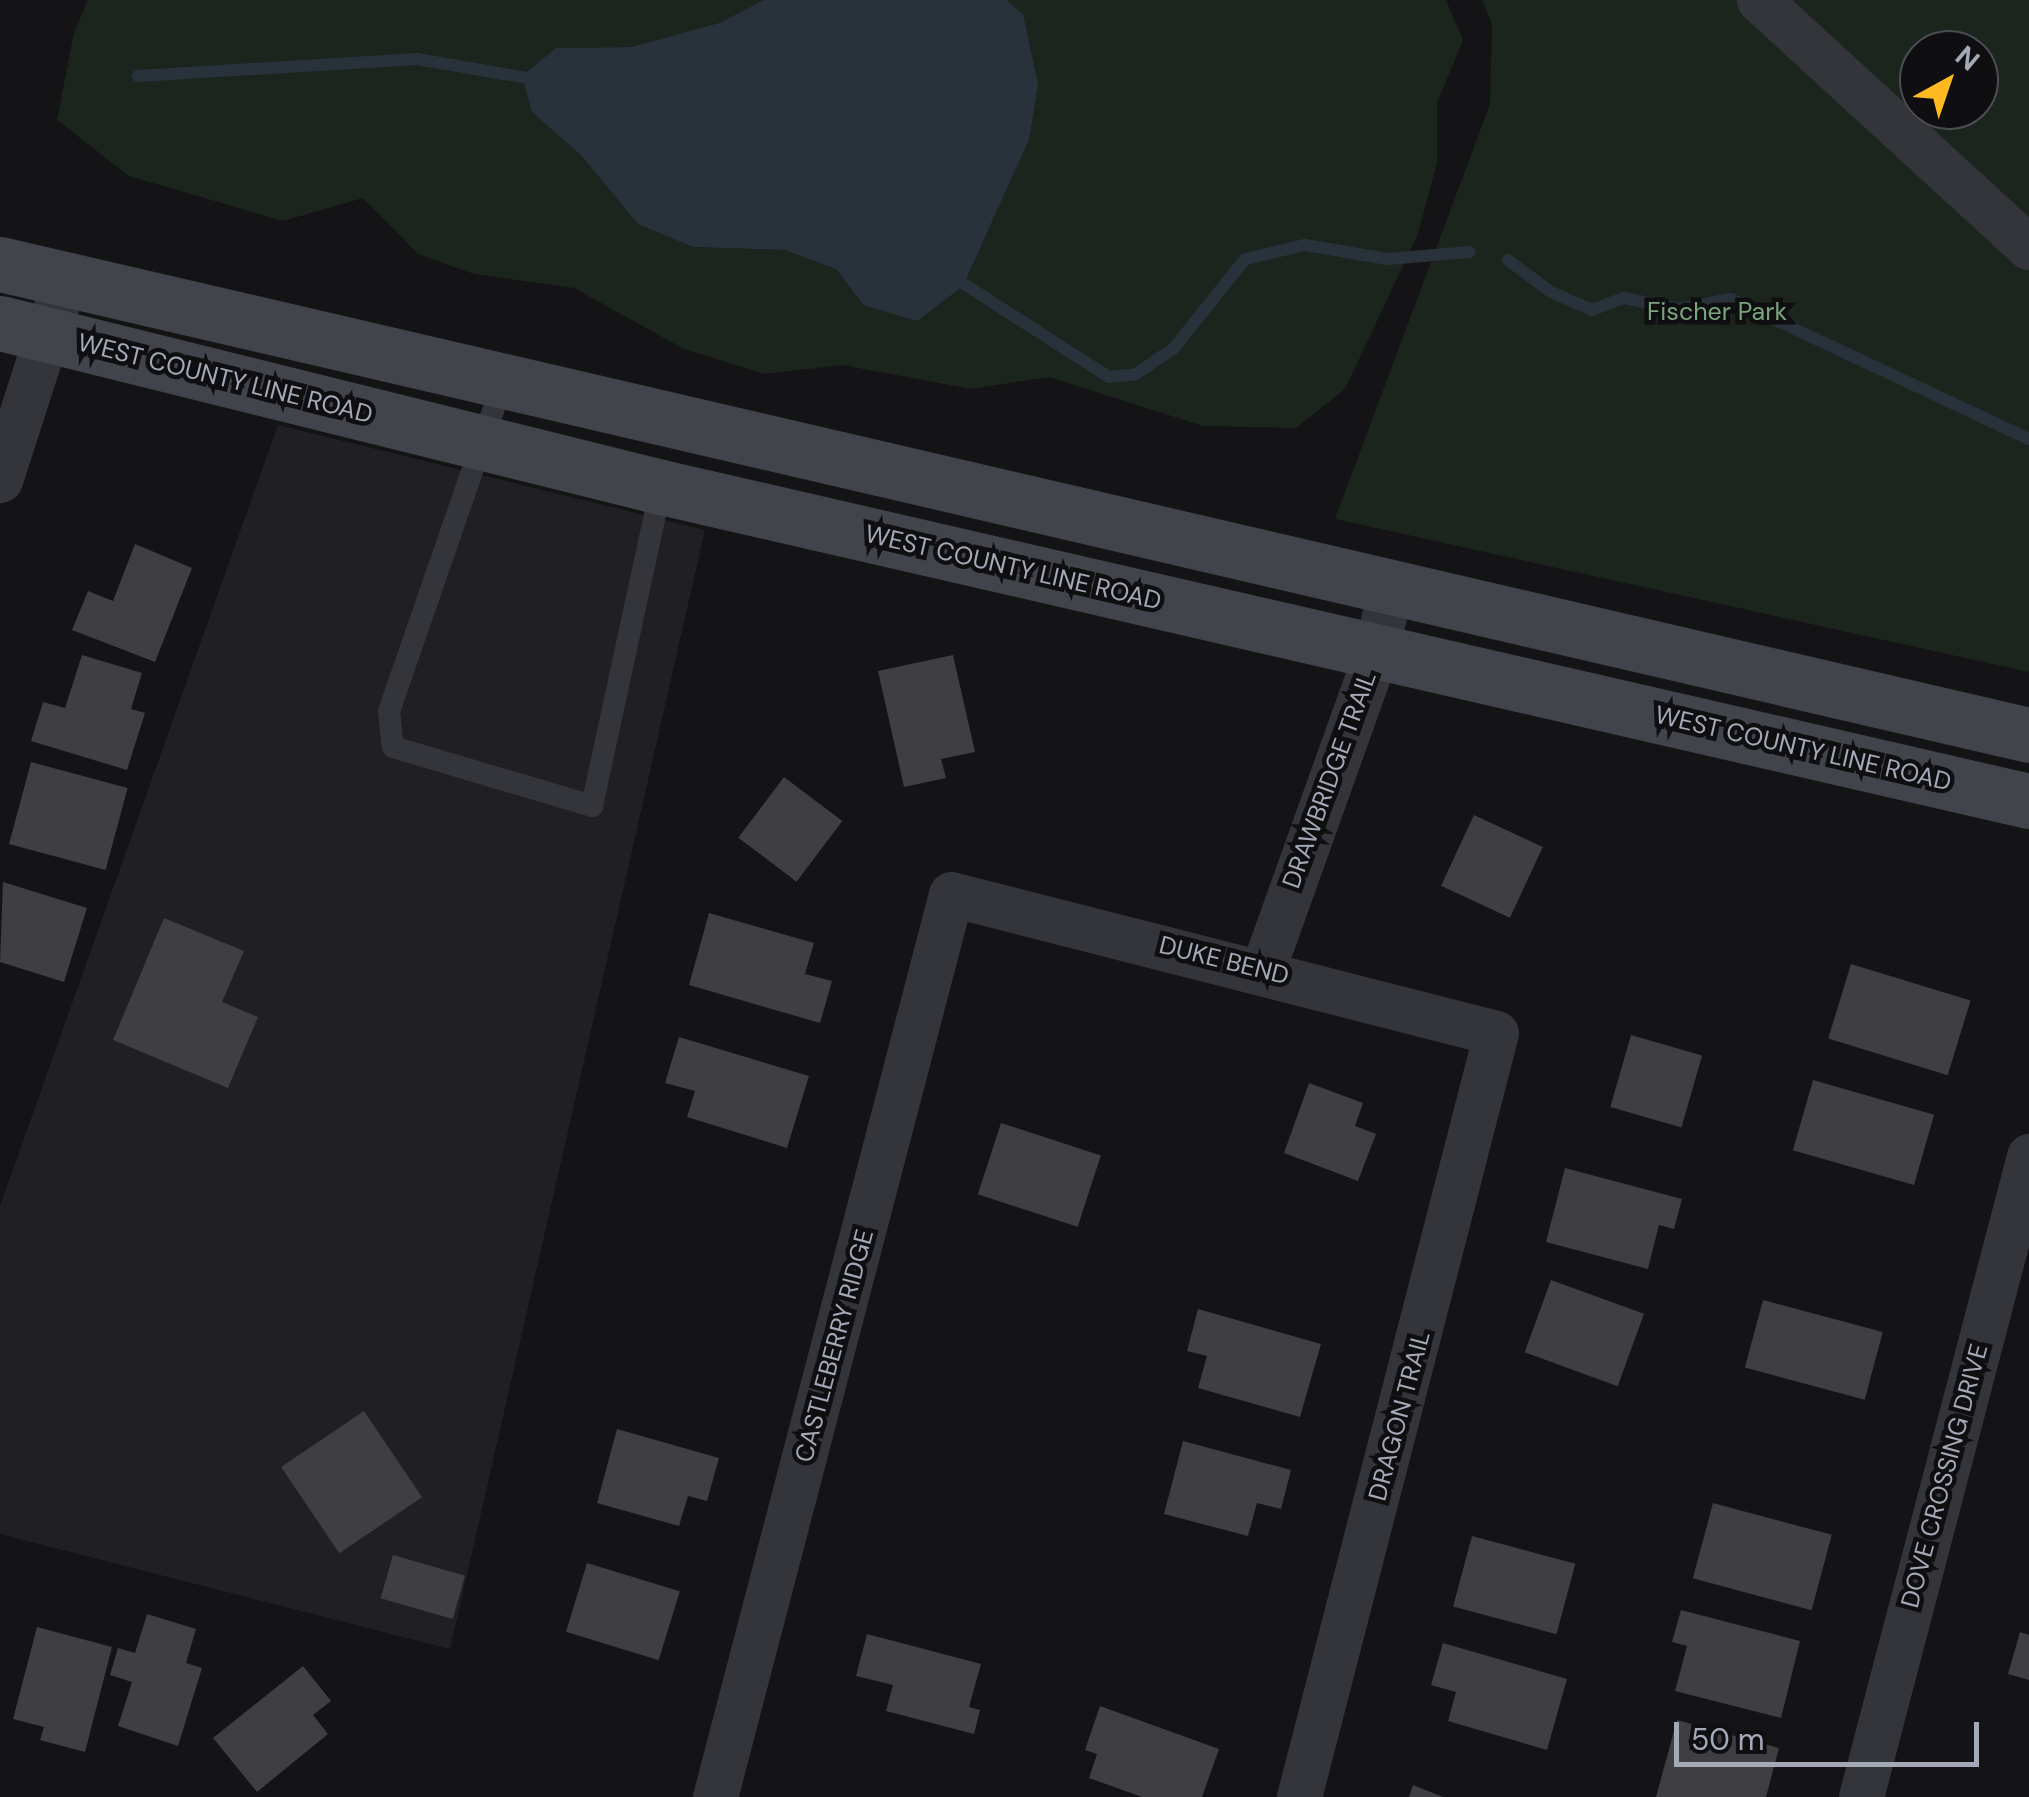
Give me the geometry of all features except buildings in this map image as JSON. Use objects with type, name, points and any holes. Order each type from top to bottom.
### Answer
[{"type":"main road","points":[[0,264],[2029,735]]},
{"type":"main road","name":"WEST COUNTY LINE ROAD","points":[[25,329],[661,487],[2029,800]]},
{"type":"street","points":[[1759,0],[2029,247]]},
{"type":"street","points":[[0,480],[25,329],[65,279]]},
{"type":"street","name":"DRAWBRIDGE TRAIL","points":[[1262,970],[1376,653],[1390,588]]},
{"type":"street","name":"DUKE BEND","points":[[951,894],[1262,970],[1496,1034]]},
{"type":"street","name":"CASTLEBERRY RIDGE","points":[[716,1797],[951,894]]},
{"type":"street","name":"DRAGON TRAIL","points":[[1299,1797],[1496,1034]]},
{"type":"street","name":"DOVE CROSSING DRIVE","points":[[1862,1797],[2029,1156]]},
{"type":"lane","points":[[504,382],[389,711],[388,732],[393,747],[592,806],[661,487]]},
{"type":"shaded area","points":[[764,0],[1007,0],[1023,14],[1038,84],[1029,140],[963,286],[917,321],[863,305],[836,269],[785,250],[693,247],[638,224],[581,155],[532,112],[522,76],[556,48],[631,47],[719,23]]},
{"type":"shaded area","points":[[278,425],[705,530],[450,1649],[0,1534],[0,1206]]},
{"type":"green space","points":[[88,0],[764,0],[719,23],[631,47],[556,48],[532,112],[693,247],[785,250],[836,269],[863,305],[963,286],[1029,140],[1023,14],[1007,0],[1446,0],[1463,40],[1437,103],[1437,163],[1418,234],[1345,389],[1296,428],[1203,426],[1049,377],[971,389],[842,365],[765,374],[684,349],[574,288],[474,274],[418,254],[363,198],[283,221],[129,176],[57,120],[74,32]]},
{"type":"green space","name":"Fischer Park","points":[[1482,0],[2029,0],[2029,672],[1335,519],[1490,104],[1492,24]]},
{"type":"waterway","points":[[138,76],[417,59],[538,80]]},
{"type":"waterway","points":[[953,277],[1109,377],[1136,374],[1174,348],[1245,259],[1305,245],[1388,259],[1470,252]]},
{"type":"waterway","points":[[1508,260],[1551,292],[1592,310],[1624,298],[1678,309],[1731,299],[2029,439]]}]
